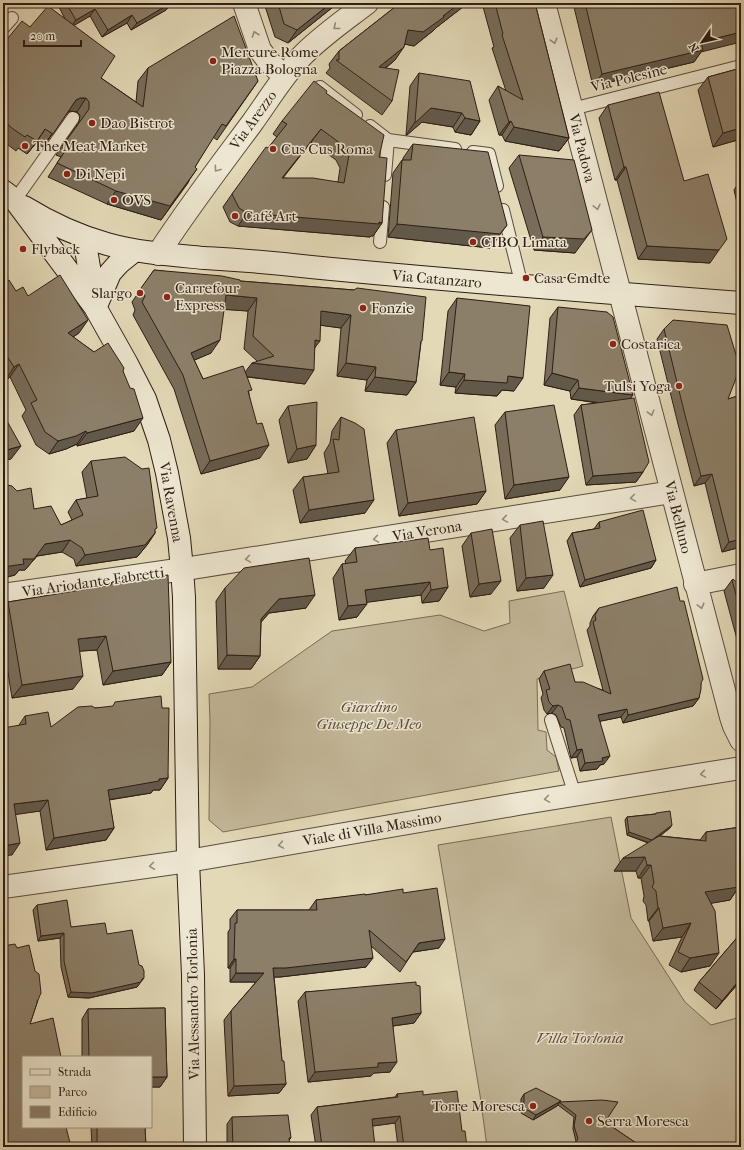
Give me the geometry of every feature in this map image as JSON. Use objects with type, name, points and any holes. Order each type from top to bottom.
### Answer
[{"type":"street","points":[[244,3],[260,50],[269,62],[284,76]]},
{"type":"street","name":"Via Arezzo","points":[[158,254],[184,214],[269,99],[284,76],[308,50],[367,3]]},
{"type":"street","name":"Via Padova","points":[[544,3],[620,294]]},
{"type":"street","name":"Via Catanzaro","points":[[9,196],[49,221],[84,237],[134,251],[279,263],[416,277],[741,303]]},
{"type":"street","name":"Via Ravenna","points":[[9,196],[95,307],[134,376],[155,426],[167,472],[176,519],[182,569],[185,612],[188,861]]},
{"type":"street","points":[[84,237],[95,307]]},
{"type":"street","points":[[95,307],[110,273],[119,263],[134,251]]},
{"type":"street","name":"Via Belluno","points":[[620,294],[731,717],[741,740]]},
{"type":"street","name":"Via Verona","points":[[182,569],[672,492]]},
{"type":"street","name":"Via Ariodante Fabretti","points":[[3,595],[182,569]]},
{"type":"street","points":[[695,584],[741,575]]},
{"type":"street","name":"Viale di Villa Massimo","points":[[3,887],[188,861],[510,805],[741,768]]},
{"type":"street","name":"Via Alessandro Torlonia","points":[[188,861],[194,987],[195,1147]]},
{"type":"lane","points":[[3,28],[12,18]]},
{"type":"lane","name":"Via Polesine","points":[[572,109],[741,66]]},
{"type":"lane","points":[[320,87],[388,140],[489,154],[522,286]]},
{"type":"lane","points":[[9,196],[73,118]]},
{"type":"lane","points":[[380,242],[388,140]]},
{"type":"lane","points":[[551,720],[575,795]]},
{"type":"green space","name":"Giardino Giuseppe De Meo","points":[[564,591],[583,666],[537,679],[538,730],[546,732],[547,750],[556,757],[559,771],[223,832],[209,820],[209,694],[252,687],[332,631],[440,615],[484,631],[510,623],[509,601]]},
{"type":"green space","name":"Villa Torlonia","points":[[611,817],[631,918],[685,1002],[711,1025],[741,1017],[741,1147],[487,1147],[480,1095],[438,845]]},
{"type":"building","points":[[66,3],[171,3],[137,23],[132,15],[108,30],[95,9],[76,20]]},
{"type":"building","points":[[278,3],[331,3],[297,30],[284,24]]},
{"type":"building","points":[[400,3],[460,3],[423,32],[408,30],[404,47],[379,67],[399,70],[392,101],[336,60],[339,60],[339,51]]},
{"type":"building","points":[[495,3],[535,3],[569,138],[514,127],[511,121],[509,122],[498,86],[523,100],[502,35]]},
{"type":"building","points":[[585,3],[741,3],[741,32],[701,42],[703,50],[602,74]]},
{"type":"building","points":[[48,6],[115,56],[101,78],[143,107],[148,68],[234,16],[258,81],[226,126],[222,124],[195,167],[197,169],[170,206],[116,191],[57,163],[70,144],[66,141],[89,109],[89,102],[86,98],[76,100],[53,134],[45,129],[37,141],[27,135],[25,137],[3,120],[3,44],[22,21],[30,27]]},
{"type":"building","points":[[741,68],[741,128],[723,133],[708,77]]},
{"type":"building","points":[[419,73],[470,81],[480,121],[465,118],[462,113],[431,108],[415,122]]},
{"type":"building","points":[[314,81],[327,91],[326,93],[384,135],[379,157],[387,158],[382,223],[379,222],[379,224],[247,213],[239,208],[232,194],[266,147],[268,148],[287,124],[282,121]],"holes":[[[321,129],[345,147],[349,155],[344,183],[313,178],[282,178]]]},
{"type":"building","points":[[659,92],[684,181],[708,174],[727,239],[719,250],[647,246],[608,105]]},
{"type":"building","points":[[413,144],[488,152],[507,225],[500,234],[397,224],[402,160],[411,160]]},
{"type":"building","points":[[519,155],[574,160],[592,230],[584,239],[543,237]]},
{"type":"building","points":[[3,228],[7,233],[3,237]]},
{"type":"building","points":[[154,270],[222,276],[240,281],[354,290],[357,288],[426,297],[416,382],[375,377],[376,367],[346,363],[351,315],[321,311],[320,341],[315,340],[314,370],[252,363],[274,356],[253,336],[257,298],[226,295],[220,340],[191,353],[203,379],[243,366],[252,390],[248,391],[257,424],[262,423],[269,445],[210,461],[183,375],[142,302],[145,296],[141,288]]},
{"type":"building","points":[[60,275],[88,320],[68,333],[94,352],[108,343],[124,368],[123,371],[130,388],[134,389],[143,418],[87,433],[86,431],[76,436],[58,441],[45,432],[31,403],[37,400],[19,364],[14,367],[3,350],[3,283],[9,280],[16,291],[23,287],[28,296]]},
{"type":"building","points":[[457,298],[530,306],[523,378],[508,376],[507,383],[464,380],[465,374],[449,372]]},
{"type":"building","points":[[558,307],[607,312],[613,317],[633,395],[579,388],[578,380],[552,373]]},
{"type":"building","points":[[673,320],[727,325],[740,368],[728,399],[741,395],[741,539],[729,542],[712,474],[701,476],[664,329]]},
{"type":"building","points":[[634,398],[649,462],[643,472],[593,476],[581,405]]},
{"type":"building","points":[[317,402],[316,445],[297,449],[288,406]]},
{"type":"building","points":[[554,405],[569,477],[514,485],[505,412]]},
{"type":"building","points":[[3,414],[21,446],[3,451]]},
{"type":"building","points":[[341,417],[364,429],[374,500],[309,510],[303,477],[339,472],[333,439],[339,440]]},
{"type":"building","points":[[474,417],[486,491],[408,503],[396,430]]},
{"type":"building","points":[[125,457],[142,469],[149,468],[157,528],[155,529],[155,533],[145,545],[85,555],[82,548],[70,540],[45,544],[34,559],[23,559],[24,564],[3,567],[3,484],[12,486],[17,491],[31,488],[34,509],[51,506],[61,525],[83,515],[76,500],[98,496],[91,461]]},
{"type":"building","points":[[643,510],[656,560],[585,580],[572,533],[600,528],[599,522]]},
{"type":"building","points":[[543,521],[553,575],[526,578],[520,525]]},
{"type":"building","points":[[492,529],[501,581],[479,584],[471,533]]},
{"type":"building","points":[[428,538],[430,550],[443,548],[448,587],[431,590],[430,582],[365,590],[367,604],[348,606],[342,564],[357,562],[355,548]]},
{"type":"building","points":[[309,558],[315,595],[279,599],[261,619],[260,656],[227,655],[225,588],[244,568]]},
{"type":"building","points":[[168,575],[171,662],[113,671],[106,636],[78,639],[83,676],[22,685],[8,602],[111,585],[112,582]]},
{"type":"building","points":[[733,579],[741,586],[741,613],[732,580]]},
{"type":"building","points":[[677,587],[680,601],[684,601],[703,679],[699,698],[628,715],[627,709],[598,715],[610,756],[602,758],[603,761],[585,763],[582,749],[577,750],[570,720],[566,719],[562,707],[558,705],[553,706],[549,702],[546,690],[550,689],[544,671],[570,664],[575,682],[583,682],[611,694],[593,622],[596,620],[595,615],[599,608]]},
{"type":"building","points":[[161,696],[162,708],[169,708],[168,778],[108,790],[114,828],[54,838],[48,800],[14,804],[20,843],[3,846],[3,728],[26,724],[25,716],[48,712],[51,727],[78,707],[92,706],[95,708],[113,706],[115,702]]},
{"type":"building","points":[[670,811],[672,825],[652,840],[629,832],[627,817]]},
{"type":"building","points":[[741,827],[741,880],[738,881],[739,887],[705,892],[715,911],[719,953],[690,958],[678,952],[691,923],[663,928],[656,891],[652,887],[654,883],[651,865],[647,865],[645,857],[623,858],[659,836],[706,841],[706,832]]},
{"type":"building","points":[[437,888],[445,939],[419,943],[406,962],[369,930],[373,958],[286,968],[273,968],[282,1061],[284,1061],[286,1084],[234,1086],[231,1011],[264,973],[236,973],[236,959],[234,959],[235,923],[237,923],[237,910],[317,910],[316,900],[403,889],[403,893]]},
{"type":"building","points":[[67,900],[71,927],[105,923],[107,934],[132,930],[139,965],[142,966],[144,971],[144,978],[141,982],[92,993],[71,992],[64,961],[64,933],[41,936],[37,905]]},
{"type":"building","points":[[741,933],[741,978],[722,1001],[699,982]]},
{"type":"building","points":[[15,944],[17,948],[29,945],[35,971],[39,974],[41,993],[30,1024],[53,1018],[61,1056],[22,1056],[22,1128],[66,1128],[71,1147],[3,1147],[3,1116],[7,1115],[3,1100],[3,946]]},
{"type":"building","points":[[416,982],[416,985],[420,986],[421,1013],[392,1018],[397,1062],[378,1063],[378,1067],[315,1072],[305,992]]},
{"type":"building","points":[[165,1008],[167,1077],[152,1077],[152,1056],[89,1056],[88,1009]]},
{"type":"building","points":[[536,1088],[561,1101],[536,1115],[524,1108],[524,1094]]},
{"type":"building","points":[[423,1091],[423,1095],[457,1091],[462,1131],[465,1131],[467,1147],[404,1147],[400,1116],[372,1119],[375,1147],[322,1147],[317,1107],[398,1097],[397,1094]]},
{"type":"building","name":"Serra Moresca","points":[[602,1100],[618,1102],[605,1122],[642,1147],[575,1147],[574,1144],[578,1139],[574,1126],[576,1115],[559,1102]]},
{"type":"building","points":[[288,1115],[291,1138],[289,1138],[290,1147],[233,1147],[232,1117]]},
{"type":"building","points":[[97,1128],[145,1128],[146,1147],[97,1147]]},
{"type":"place","name":"Mercure Rome Piazza Bologna","points":[[213,61]]},
{"type":"place","name":"Dao Bistrot","points":[[92,123]]},
{"type":"place","name":"The Meat Market","points":[[25,146]]},
{"type":"place","name":"Cus Cus Roma","points":[[273,149]]},
{"type":"place","name":"Di Nepi","points":[[67,174]]},
{"type":"place","name":"OVS","points":[[114,200]]},
{"type":"place","name":"Café Art","points":[[235,216]]},
{"type":"place","name":"CIBO Limata","points":[[473,242]]},
{"type":"place","name":"Flyback","points":[[23,249]]},
{"type":"place","name":"Casa Cmdte","points":[[526,278]]},
{"type":"place","name":"Slargo","points":[[140,293]]},
{"type":"place","name":"Carrefour Express","points":[[167,297]]},
{"type":"place","name":"Fonzie","points":[[363,308]]},
{"type":"place","name":"Costarica","points":[[613,344]]},
{"type":"place","name":"Tulsi Yoga","points":[[679,386]]},
{"type":"place","name":"Torre Moresca","points":[[533,1106]]},
{"type":"place","name":"Serra Moresca","points":[[589,1121]]}]
